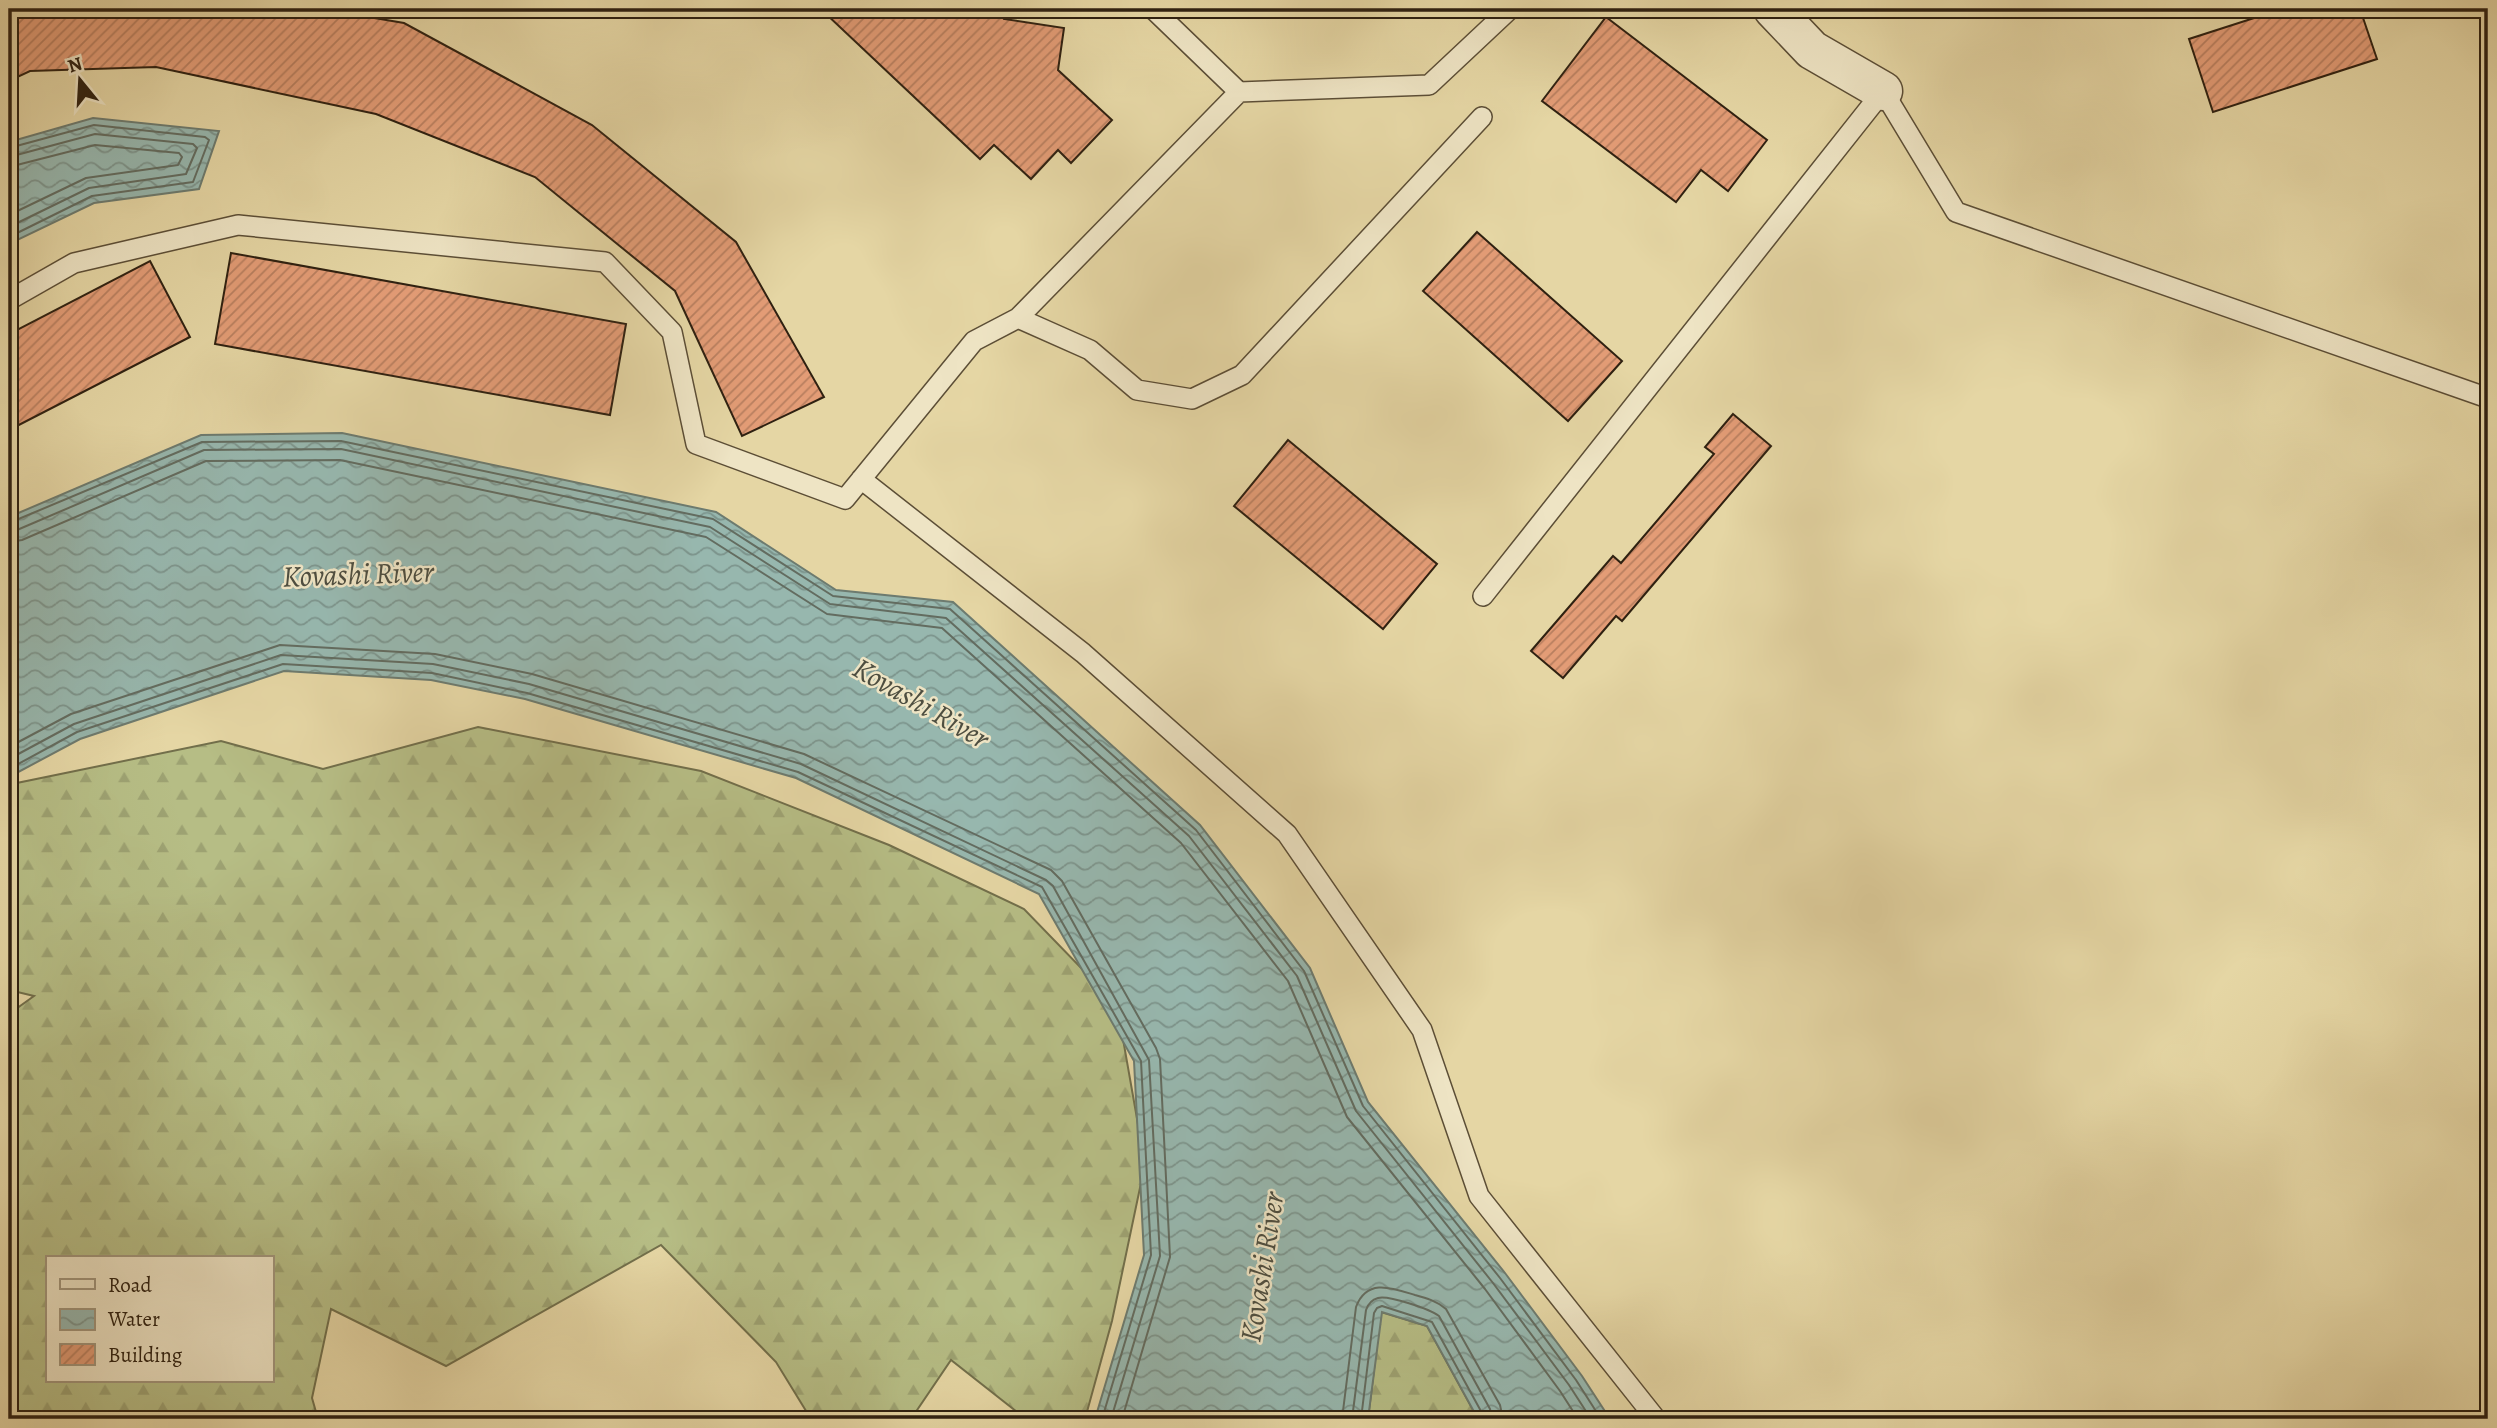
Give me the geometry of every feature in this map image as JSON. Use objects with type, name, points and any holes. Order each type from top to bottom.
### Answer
[{"type":"street","points":[[1773,9],[1812,50],[1883,91]]},
{"type":"lane","points":[[1153,9],[1239,92]]},
{"type":"lane","points":[[9,300],[74,263],[238,225],[605,262],[672,332],[696,444],[845,499],[974,341],[1018,318],[1239,92],[1429,85],[1510,9]]},
{"type":"lane","points":[[1483,596],[1883,91],[1956,212],[2488,398]]},
{"type":"lane","points":[[1018,318],[1090,351],[1137,390],[1192,399],[1242,375],[1482,117]]},
{"type":"lane","points":[[861,479],[1083,653],[1287,834],[1422,1030],[1479,1196],[1656,1419]]},
{"type":"green space","points":[[478,727],[701,771],[889,845],[1024,909],[1117,1005],[1145,1164],[1112,1321],[1085,1419],[1026,1419],[951,1360],[911,1419],[811,1419],[776,1362],[661,1245],[446,1366],[331,1309],[312,1398],[318,1419],[9,1419],[9,1014],[34,996],[9,990],[9,786],[221,741],[323,769]]},
{"type":"green space","points":[[1381,1312],[1427,1326],[1478,1419],[1368,1419]]},
{"type":"water","points":[[93,118],[219,131],[199,189],[94,203],[9,244],[9,142]]},
{"type":"water","name":"Kovashi River","points":[[342,433],[716,512],[836,590],[953,602],[1200,825],[1310,968],[1368,1102],[1505,1273],[1582,1376],[1610,1419],[1478,1419],[1427,1326],[1382,1312],[1368,1419],[1095,1419],[1144,1255],[1134,1061],[1039,894],[796,778],[525,699],[431,680],[284,671],[80,739],[9,777],[9,517],[201,435]]},
{"type":"building","points":[[9,9],[321,9],[404,23],[592,125],[736,242],[824,397],[742,436],[675,291],[535,177],[376,114],[156,67],[30,71],[9,81]]},
{"type":"building","points":[[829,9],[1005,9],[1004,19],[1064,28],[1058,70],[1112,120],[1071,163],[1058,150],[1031,179],[994,145],[980,159],[825,13]]},
{"type":"building","points":[[2282,9],[2360,9],[2377,59],[2213,112],[2189,39]]},
{"type":"building","points":[[1606,17],[1767,140],[1728,191],[1701,170],[1676,202],[1542,101]]},
{"type":"building","points":[[1477,232],[1622,361],[1568,421],[1423,291]]},
{"type":"building","points":[[231,253],[626,324],[610,415],[215,344]]},
{"type":"building","points":[[150,261],[190,337],[9,430],[9,334]]},
{"type":"building","points":[[1733,414],[1771,446],[1622,621],[1616,616],[1563,678],[1531,651],[1613,556],[1621,563],[1714,454],[1705,447]]},
{"type":"building","points":[[1288,440],[1437,564],[1383,629],[1234,506]]}]
